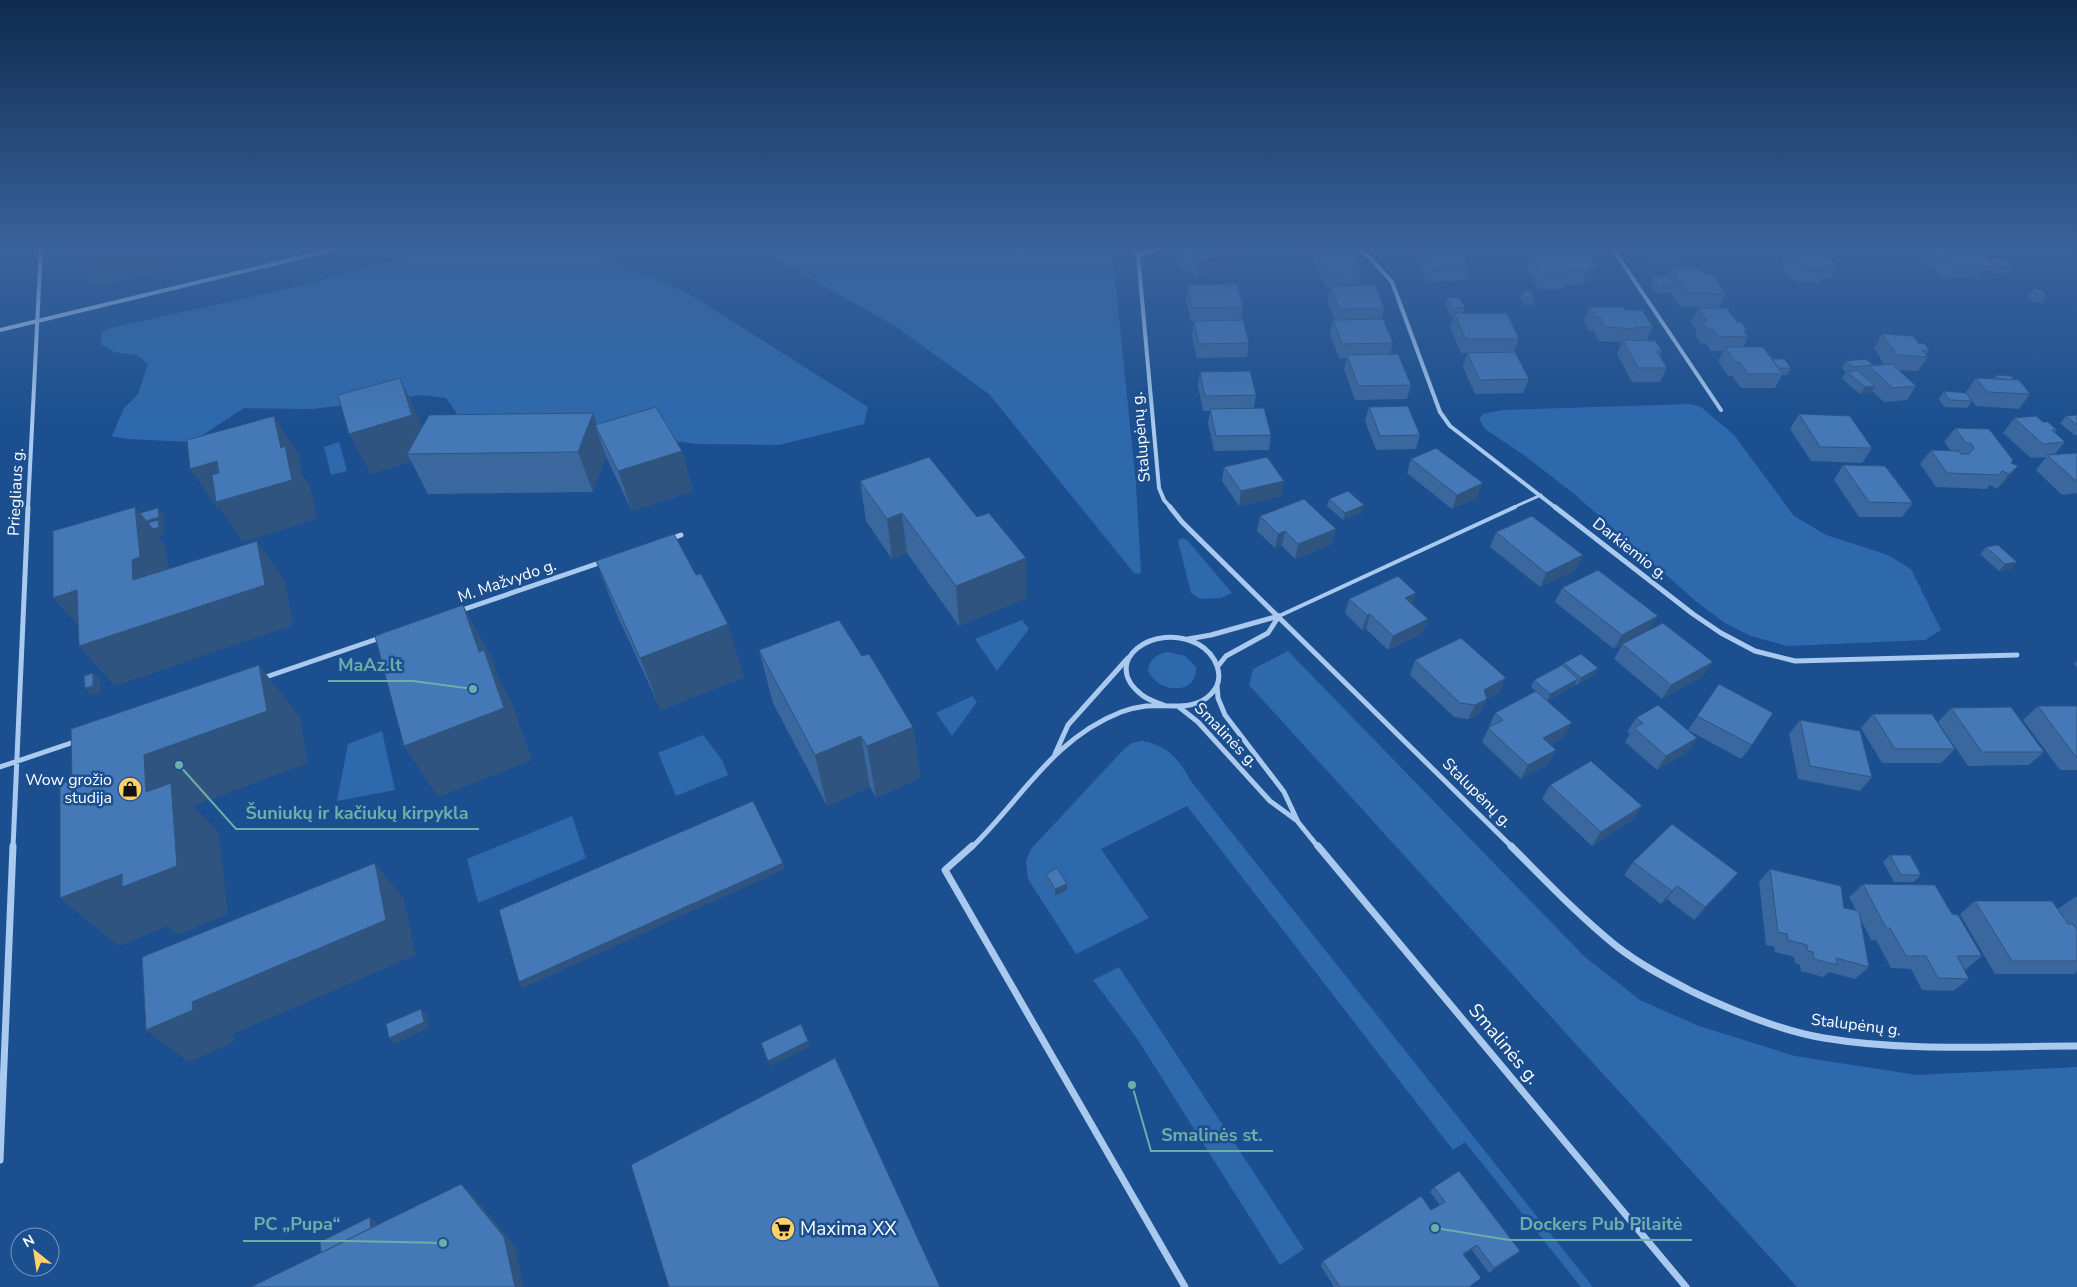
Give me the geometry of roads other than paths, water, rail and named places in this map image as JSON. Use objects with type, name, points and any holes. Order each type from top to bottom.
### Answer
[{"type":"street","name":"Priegliaus g.","points":[[0,1160],[16,761],[39,306]]},
{"type":"street","points":[[0,330],[97,306]]},
{"type":"street","name":"Stalupėnų g.","points":[[1143,306],[1159,488],[1164,500],[1182,522],[1580,914],[1616,946],[1660,975],[1712,1002],[1769,1023],[1823,1038],[1897,1046],[2077,1046]]},
{"type":"street","name":"Darkiemio g.","points":[[1401,306],[1440,412],[1445,419],[1467,440],[1541,495],[1693,614],[1749,649],[1773,657],[1796,661],[2017,655]]},
{"type":"street","points":[[1651,306],[1721,410]]},
{"type":"street","points":[[662,542],[681,535]]},
{"type":"street","name":"M. Mažvydo g.","points":[[448,615],[605,561]]},
{"type":"street","points":[[1187,639],[1218,634],[1255,620],[1279,616]]},
{"type":"street","points":[[1218,666],[1226,656],[1268,633],[1279,616]]},
{"type":"street","points":[[1054,754],[1068,725],[1135,648],[1146,641],[1158,637],[1173,636],[1187,639],[1207,650],[1218,666],[1220,676],[1217,685],[1212,694],[1203,701],[1179,707],[1146,706],[1128,709],[1111,717],[1054,754],[964,856],[944,870],[1185,1287]]},
{"type":"street","points":[[254,681],[384,637]]},
{"type":"street","points":[[1129,657],[1126,667],[1127,678],[1133,688],[1142,697],[1166,706]]},
{"type":"street","name":"Smalinės g.","points":[[1217,685],[1218,698],[1225,715],[1284,792],[1298,822]]},
{"type":"street","name":"Smalinės g.","points":[[1179,707],[1204,728],[1270,801],[1298,822],[1686,1287]]},
{"type":"street","points":[[0,767],[80,740]]},
{"type":"lane","points":[[1279,616],[1541,495]]},
{"type":"place","name":"MaAz.lt","points":[[473,689]]},
{"type":"place","name":"Šuniukų ir kačiukų kirpykla","points":[[179,765]]},
{"type":"place","name":"Wow grožio studija","points":[[130,789]]},
{"type":"place","name":"Smalinės st.","points":[[1132,1085]]},
{"type":"place","name":"Dockers Pub Pilaitė","points":[[1435,1228]]},
{"type":"place","name":"Maxima XX","points":[[783,1229]]},
{"type":"place","name":"PC „Pupa“","points":[[443,1243]]}]
